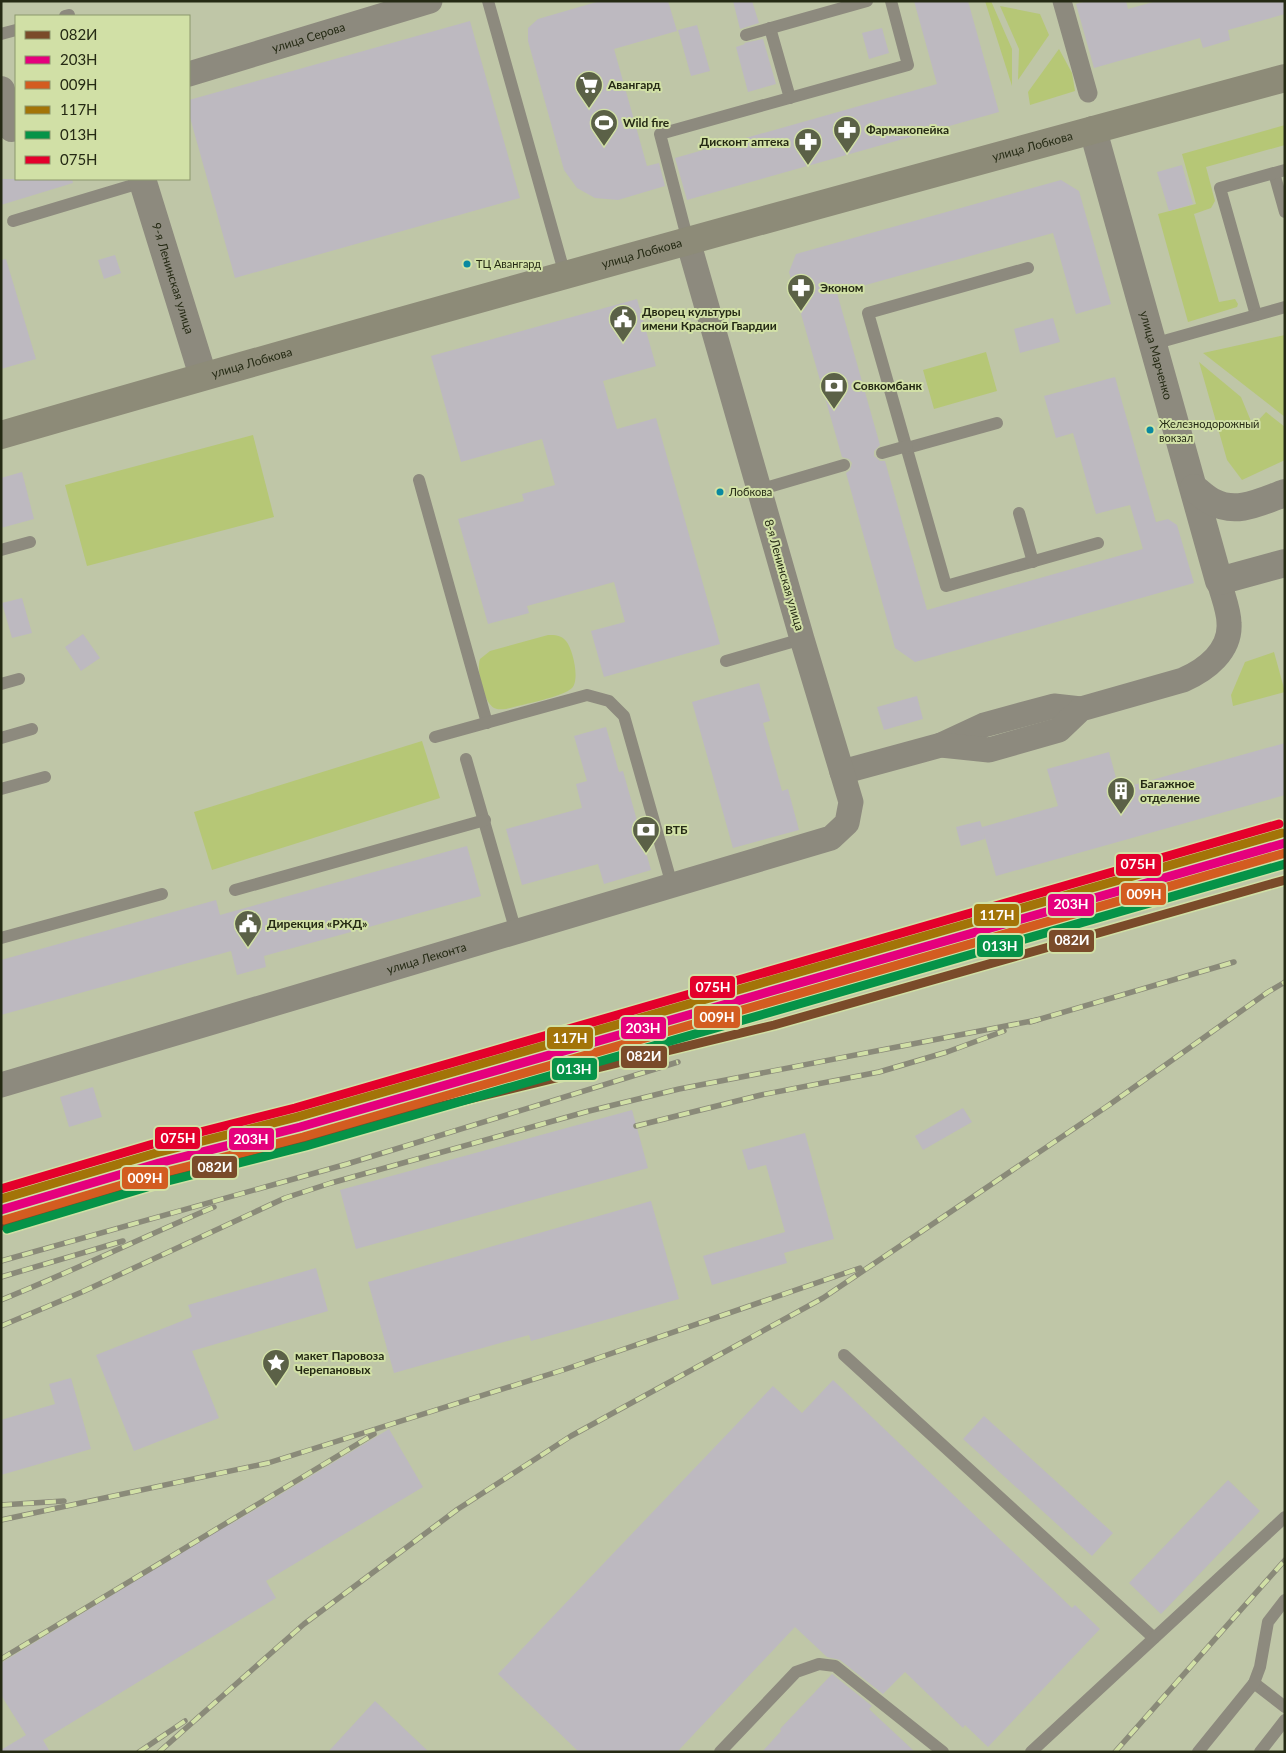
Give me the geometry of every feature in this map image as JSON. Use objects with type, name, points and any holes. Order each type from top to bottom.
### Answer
[{"type":"main road","name":"улица Лобкова","points":[[1,435],[203,376],[565,275],[1285,78]]},
{"type":"street","name":"улица Серова","points":[[190,74],[430,1]]},
{"type":"street","points":[[1062,1],[1088,93]]},
{"type":"street","points":[[1,90],[10,128]]},
{"type":"street","name":"улица Марченко","points":[[1093,130],[1219,581]]},
{"type":"street","name":"9-я Ленинская улица","points":[[143,180],[203,376]]},
{"type":"street","name":"8-я Ленинская улица","points":[[688,241],[851,802],[847,823]]},
{"type":"street","points":[[1194,488],[1213,502],[1227,507],[1246,507],[1285,493]]},
{"type":"street","points":[[842,772],[941,746],[989,750],[1059,730],[1081,709],[1198,674],[1212,662],[1223,648],[1228,637],[1229,623],[1219,581],[1285,563]]},
{"type":"street","name":"улица Леконта","points":[[1,1085],[831,838],[847,823]]},
{"type":"lane","points":[[488,1],[565,275]]},
{"type":"lane","points":[[746,35],[867,1]]},
{"type":"lane","points":[[688,241],[660,134],[908,65],[891,1]]},
{"type":"lane","points":[[770,28],[790,98]]},
{"type":"lane","points":[[1,34],[15,30]]},
{"type":"lane","points":[[1256,315],[1220,188],[1279,171],[1285,212]]},
{"type":"lane","points":[[12,221],[143,180]]},
{"type":"lane","points":[[1028,268],[868,313],[946,586],[1098,543]]},
{"type":"lane","points":[[1153,344],[1285,307]]},
{"type":"lane","points":[[882,453],[996,423]]},
{"type":"lane","points":[[759,490],[844,465]]},
{"type":"lane","points":[[419,480],[488,722]]},
{"type":"lane","points":[[1019,513],[1032,562]]},
{"type":"lane","points":[[1,550],[30,542]]},
{"type":"lane","points":[[726,661],[802,638]]},
{"type":"lane","points":[[1,684],[19,679]]},
{"type":"lane","points":[[435,738],[588,694],[609,701],[624,716],[672,885]]},
{"type":"lane","points":[[1,738],[32,729]]},
{"type":"lane","points":[[466,759],[516,932]]},
{"type":"lane","points":[[1,789],[45,776]]},
{"type":"lane","points":[[235,890],[485,820]]},
{"type":"lane","points":[[1,938],[162,894]]},
{"type":"lane","points":[[844,1355],[1154,1638]]},
{"type":"lane","points":[[1031,1752],[1285,1517]]},
{"type":"lane","points":[[1198,1752],[1254,1683],[1260,1667],[1268,1622],[1285,1600]]},
{"type":"lane","points":[[720,1752],[796,1672],[819,1664],[836,1666],[943,1752]]},
{"type":"lane","points":[[1254,1683],[1285,1708]]},
{"type":"lane","points":[[1260,1752],[1285,1720]]},
{"type":"green space","points":[[985,1],[991,1],[1012,49],[1012,86]]},
{"type":"green space","points":[[1000,6],[1040,14],[1049,35],[1018,80],[1019,49]]},
{"type":"green space","points":[[1059,49],[1072,73],[1075,91],[1030,105],[1028,92]]},
{"type":"green space","points":[[1285,125],[1285,145],[1206,167],[1215,201],[1211,208],[1194,214],[1219,302],[1235,299],[1238,304],[1237,307],[1188,322],[1158,214],[1196,204],[1182,154]]},
{"type":"green space","points":[[1285,335],[1285,417],[1203,353]]},
{"type":"green space","points":[[986,352],[997,391],[934,409],[923,370]]},
{"type":"green space","points":[[1199,362],[1241,397],[1253,426],[1266,412],[1285,427],[1285,460],[1242,480],[1227,460]]},
{"type":"green space","points":[[253,435],[274,517],[87,566],[65,485]]},
{"type":"green space","points":[[548,635],[560,636],[569,645],[575,672],[572,688],[560,695],[506,709],[494,708],[487,699],[481,685],[480,659],[490,651]]},
{"type":"green space","points":[[1274,652],[1285,692],[1233,706],[1231,695],[1245,662]]},
{"type":"green space","points":[[422,741],[440,798],[212,870],[194,812]]},
{"type":"building","name":"Авангард","points":[[600,1],[668,1],[677,31],[614,49],[647,166],[659,163],[665,186],[618,200],[595,198],[577,188],[564,170],[528,41],[528,28],[538,19]]},
{"type":"building","points":[[733,1],[752,1],[759,23],[740,29]]},
{"type":"building","points":[[914,1],[968,1],[999,112],[687,200],[675,158],[937,84]]},
{"type":"building","points":[[1087,1],[1126,1],[1128,9],[1157,1],[1285,1],[1285,14],[1228,30],[1230,40],[1203,48],[1200,38],[1094,68],[1076,4]]},
{"type":"building","points":[[470,21],[520,198],[235,278],[190,118],[190,100]]},
{"type":"building","points":[[697,25],[710,71],[691,76],[678,30]]},
{"type":"building","points":[[882,28],[889,53],[869,59],[862,33]]},
{"type":"building","points":[[763,39],[776,84],[748,92],[736,47],[744,43]]},
{"type":"building","points":[[1182,165],[1193,204],[1169,211],[1157,172]]},
{"type":"building","points":[[1,179],[72,180],[73,183],[1,205]]},
{"type":"building","points":[[1061,180],[1079,191],[1111,304],[1076,314],[1053,233],[837,293],[880,445],[874,451],[874,456],[880,461],[885,461],[927,610],[1143,549],[1130,505],[1096,514],[1073,433],[1056,438],[1044,396],[1115,377],[1156,522],[1168,519],[1177,525],[1194,583],[915,662],[895,648],[846,473],[850,470],[852,463],[849,459],[842,457],[789,272],[796,254]]},
{"type":"building","points":[[115,255],[121,273],[104,279],[98,260]]},
{"type":"building","points":[[6,259],[36,359],[1,369],[1,260]]},
{"type":"building","points":[[637,299],[656,366],[603,381],[617,429],[656,418],[720,644],[604,677],[591,631],[625,622],[614,582],[527,606],[529,613],[488,624],[458,519],[524,501],[522,494],[555,485],[542,439],[461,462],[431,356]]},
{"type":"building","points":[[1053,318],[1060,342],[1020,353],[1014,329]]},
{"type":"building","points":[[22,472],[34,519],[1,528],[1,478]]},
{"type":"building","points":[[22,598],[32,633],[12,638],[2,603]]},
{"type":"building","points":[[83,634],[100,658],[81,671],[65,647]]},
{"type":"building","points":[[759,683],[770,721],[763,723],[782,791],[788,789],[799,830],[733,848],[692,702]]},
{"type":"building","points":[[917,696],[923,719],[884,730],[877,707]]},
{"type":"building","points":[[606,727],[619,772],[623,771],[651,870],[604,884],[598,864],[522,885],[506,829],[582,808],[576,784],[587,781],[574,736]]},
{"type":"building","name":"Багажное отделение","points":[[1285,743],[1285,795],[996,876],[984,834],[985,839],[961,846],[956,827],[980,821],[982,827],[1058,806],[1047,769],[1109,752],[1119,789]]},
{"type":"building","points":[[467,846],[481,896],[264,956],[266,967],[237,975],[231,951],[1,1015],[1,960],[216,900],[220,915]]},
{"type":"building","points":[[93,1087],[102,1117],[69,1127],[60,1097]]},
{"type":"building","points":[[963,1108],[972,1122],[923,1150],[915,1136]]},
{"type":"building","points":[[632,1110],[648,1168],[356,1249],[340,1190]]},
{"type":"building","points":[[805,1133],[834,1239],[784,1253],[787,1263],[712,1285],[703,1256],[785,1232],[766,1165],[748,1170],[742,1150]]},
{"type":"building","points":[[651,1201],[679,1299],[531,1341],[529,1335],[394,1373],[368,1282]]},
{"type":"building","points":[[316,1268],[328,1311],[192,1351],[219,1418],[134,1451],[96,1355],[192,1317],[188,1305]]},
{"type":"building","points":[[71,1378],[91,1449],[1,1475],[1,1420],[55,1404],[49,1384]]},
{"type":"building","points":[[833,1380],[1072,1608],[1075,1605],[1100,1629],[988,1747],[965,1725],[963,1728],[905,1672],[883,1694],[840,1660],[827,1657],[795,1627],[677,1752],[579,1752],[498,1674],[773,1386],[802,1413]]},
{"type":"building","points":[[984,1416],[1113,1533],[1092,1556],[963,1439]]},
{"type":"building","points":[[389,1429],[423,1487],[266,1581],[276,1598],[43,1740],[50,1752],[1,1752],[1,1750],[26,1735],[1,1695],[1,1663],[230,1523]]},
{"type":"building","points":[[1228,1480],[1260,1511],[1161,1614],[1129,1583]]},
{"type":"building","points":[[832,1674],[872,1706],[869,1709],[915,1752],[762,1752],[781,1731],[780,1729]]},
{"type":"building","points":[[375,1701],[429,1752],[328,1752]]},
{"type":"railway","points":[[1030,1022],[1234,962]]},
{"type":"railway","points":[[159,1752],[304,1624],[458,1509],[571,1436],[823,1298],[1109,1105],[1268,992],[1285,982]]},
{"type":"railway","points":[[1,1326],[82,1292],[285,1198],[331,1183],[589,1111],[679,1089],[1037,1020]]},
{"type":"railway","points":[[636,1126],[761,1095],[879,1072],[947,1052],[1004,1031]]},
{"type":"railway","points":[[1,1261],[347,1164],[678,1062]]},
{"type":"railway","points":[[1,1300],[214,1207]]},
{"type":"railway","points":[[1,1277],[123,1241]]},
{"type":"railway","points":[[1,1520],[268,1463],[566,1369],[860,1268]]},
{"type":"railway","points":[[1,1659],[374,1434]]},
{"type":"railway","points":[[1,1505],[64,1501]]},
{"type":"railway","points":[[1115,1752],[1285,1560]]},
{"type":"railway","points":[[139,1752],[185,1721]]},
{"type":"transit line","name":"075Н","points":[[1,1189],[153,1144],[295,1108],[1279,824]]},
{"type":"transit line","name":"117Н","points":[[1,1199],[156,1153],[297,1117],[1282,833]]},
{"type":"transit line","name":"203Н","points":[[1,1210],[159,1163],[300,1127],[1285,843]]},
{"type":"transit line","name":"009Н","points":[[4,1220],[162,1173],[303,1137],[1285,853]]},
{"type":"transit line","name":"013Н","points":[[7,1229],[164,1182],[306,1146],[1285,864]]},
{"type":"transit line","name":"082И","points":[[1,1226],[391,1118],[774,1025],[1285,880]]},
{"type":"place","name":"Авангард","points":[[589,109]]},
{"type":"place","name":"Wild fire","points":[[604,147]]},
{"type":"place","name":"Фармакопейка","points":[[847,154]]},
{"type":"place","name":"Дисконт аптека","points":[[808,166]]},
{"type":"place","name":"ТЦ Авангард","points":[[467,264]]},
{"type":"place","name":"Эконом","points":[[801,312]]},
{"type":"place","name":"Дворец культуры имени Красной Гвардии","points":[[623,343]]},
{"type":"place","name":"Совкомбанк","points":[[834,410]]},
{"type":"place","name":"Железнодорожный вокзал","points":[[1150,430]]},
{"type":"place","name":"Лобкова","points":[[720,492]]},
{"type":"place","name":"Багажное отделение","points":[[1121,815]]},
{"type":"place","name":"ВТБ","points":[[646,854]]},
{"type":"place","name":"Дирекция «РЖД»","points":[[248,948]]},
{"type":"place","name":"макет Паровоза Черепановых","points":[[276,1387]]}]
